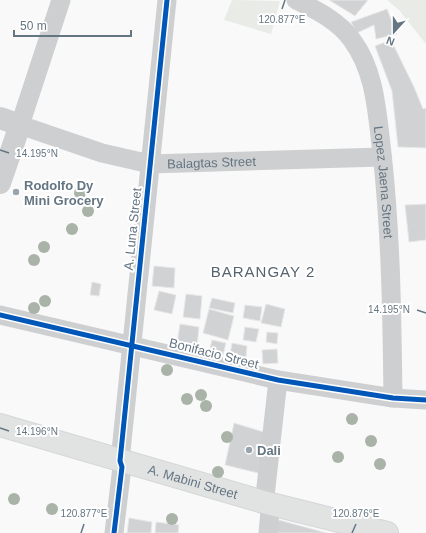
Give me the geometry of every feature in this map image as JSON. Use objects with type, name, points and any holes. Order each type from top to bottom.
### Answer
[{"type":"main road","name":"A. Mabini Street","points":[[0,425],[267,503],[387,533]]},
{"type":"street","points":[[0,183],[10,122],[61,0]]},
{"type":"street","name":"A. Luna Street","points":[[114,533],[122,467],[120,461],[131,344],[167,0]]},
{"type":"street","name":"Lopez Jaena Street","points":[[296,0],[338,26],[357,47],[372,83],[382,157],[390,246],[393,398]]},
{"type":"street","name":"Balagtas Street","points":[[10,122],[102,153],[150,164],[382,157]]},
{"type":"street","name":"Bonifacio Street","points":[[0,315],[131,344],[278,380],[393,398],[426,400]]},
{"type":"street","points":[[268,533],[270,511],[265,496],[278,380]]},
{"type":"shaded area","points":[[232,0],[280,1],[271,34],[224,20]]},
{"type":"shaded area","points":[[387,0],[426,0],[426,44],[399,10]]},
{"type":"building","points":[[329,0],[368,0],[355,16]]},
{"type":"building","points":[[387,9],[397,34],[376,39],[374,25],[357,33],[351,22]]},
{"type":"building","points":[[391,40],[423,109],[426,108],[426,148],[398,147],[392,91],[375,46]]},
{"type":"building","points":[[426,204],[426,240],[409,242],[405,205]]},
{"type":"building","points":[[154,266],[175,268],[174,288],[152,286]]},
{"type":"building","points":[[92,282],[101,284],[99,296],[90,295]]},
{"type":"building","points":[[159,291],[176,295],[172,314],[154,310]]},
{"type":"building","points":[[186,294],[202,296],[200,319],[183,317]]},
{"type":"building","points":[[212,298],[235,303],[233,313],[209,308]]},
{"type":"building","points":[[266,304],[285,309],[281,327],[261,323]]},
{"type":"building","points":[[245,305],[262,307],[260,321],[243,318]]},
{"type":"building","points":[[209,309],[234,316],[228,340],[203,333]]},
{"type":"building","points":[[180,324],[199,327],[197,346],[177,344]]},
{"type":"building","points":[[245,327],[259,329],[256,342],[243,340]]},
{"type":"building","points":[[267,332],[278,333],[277,344],[266,342]]},
{"type":"building","points":[[212,340],[226,343],[223,355],[209,352]]},
{"type":"building","points":[[232,343],[247,346],[246,357],[230,355]]},
{"type":"building","points":[[277,349],[278,363],[263,364],[262,350]]},
{"type":"building","points":[[234,423],[267,433],[262,474],[225,465]]},
{"type":"building","points":[[129,518],[152,522],[151,533],[127,533]]},
{"type":"building","points":[[275,519],[327,533],[273,533]]},
{"type":"building","points":[[156,522],[179,525],[178,533],[155,533]]},
{"type":"cycle path","points":[[114,533],[122,467],[120,461],[167,0]]},
{"type":"cycle path","points":[[0,315],[278,380],[393,398],[426,400]]},
{"type":"place","name":"Rodolfo Dy Mini Grocery","points":[[16,192]]},
{"type":"place","name":"Dali","points":[[249,450]]},
{"type":"district","name":"BARANGAY 2","points":[[263,272]]}]
